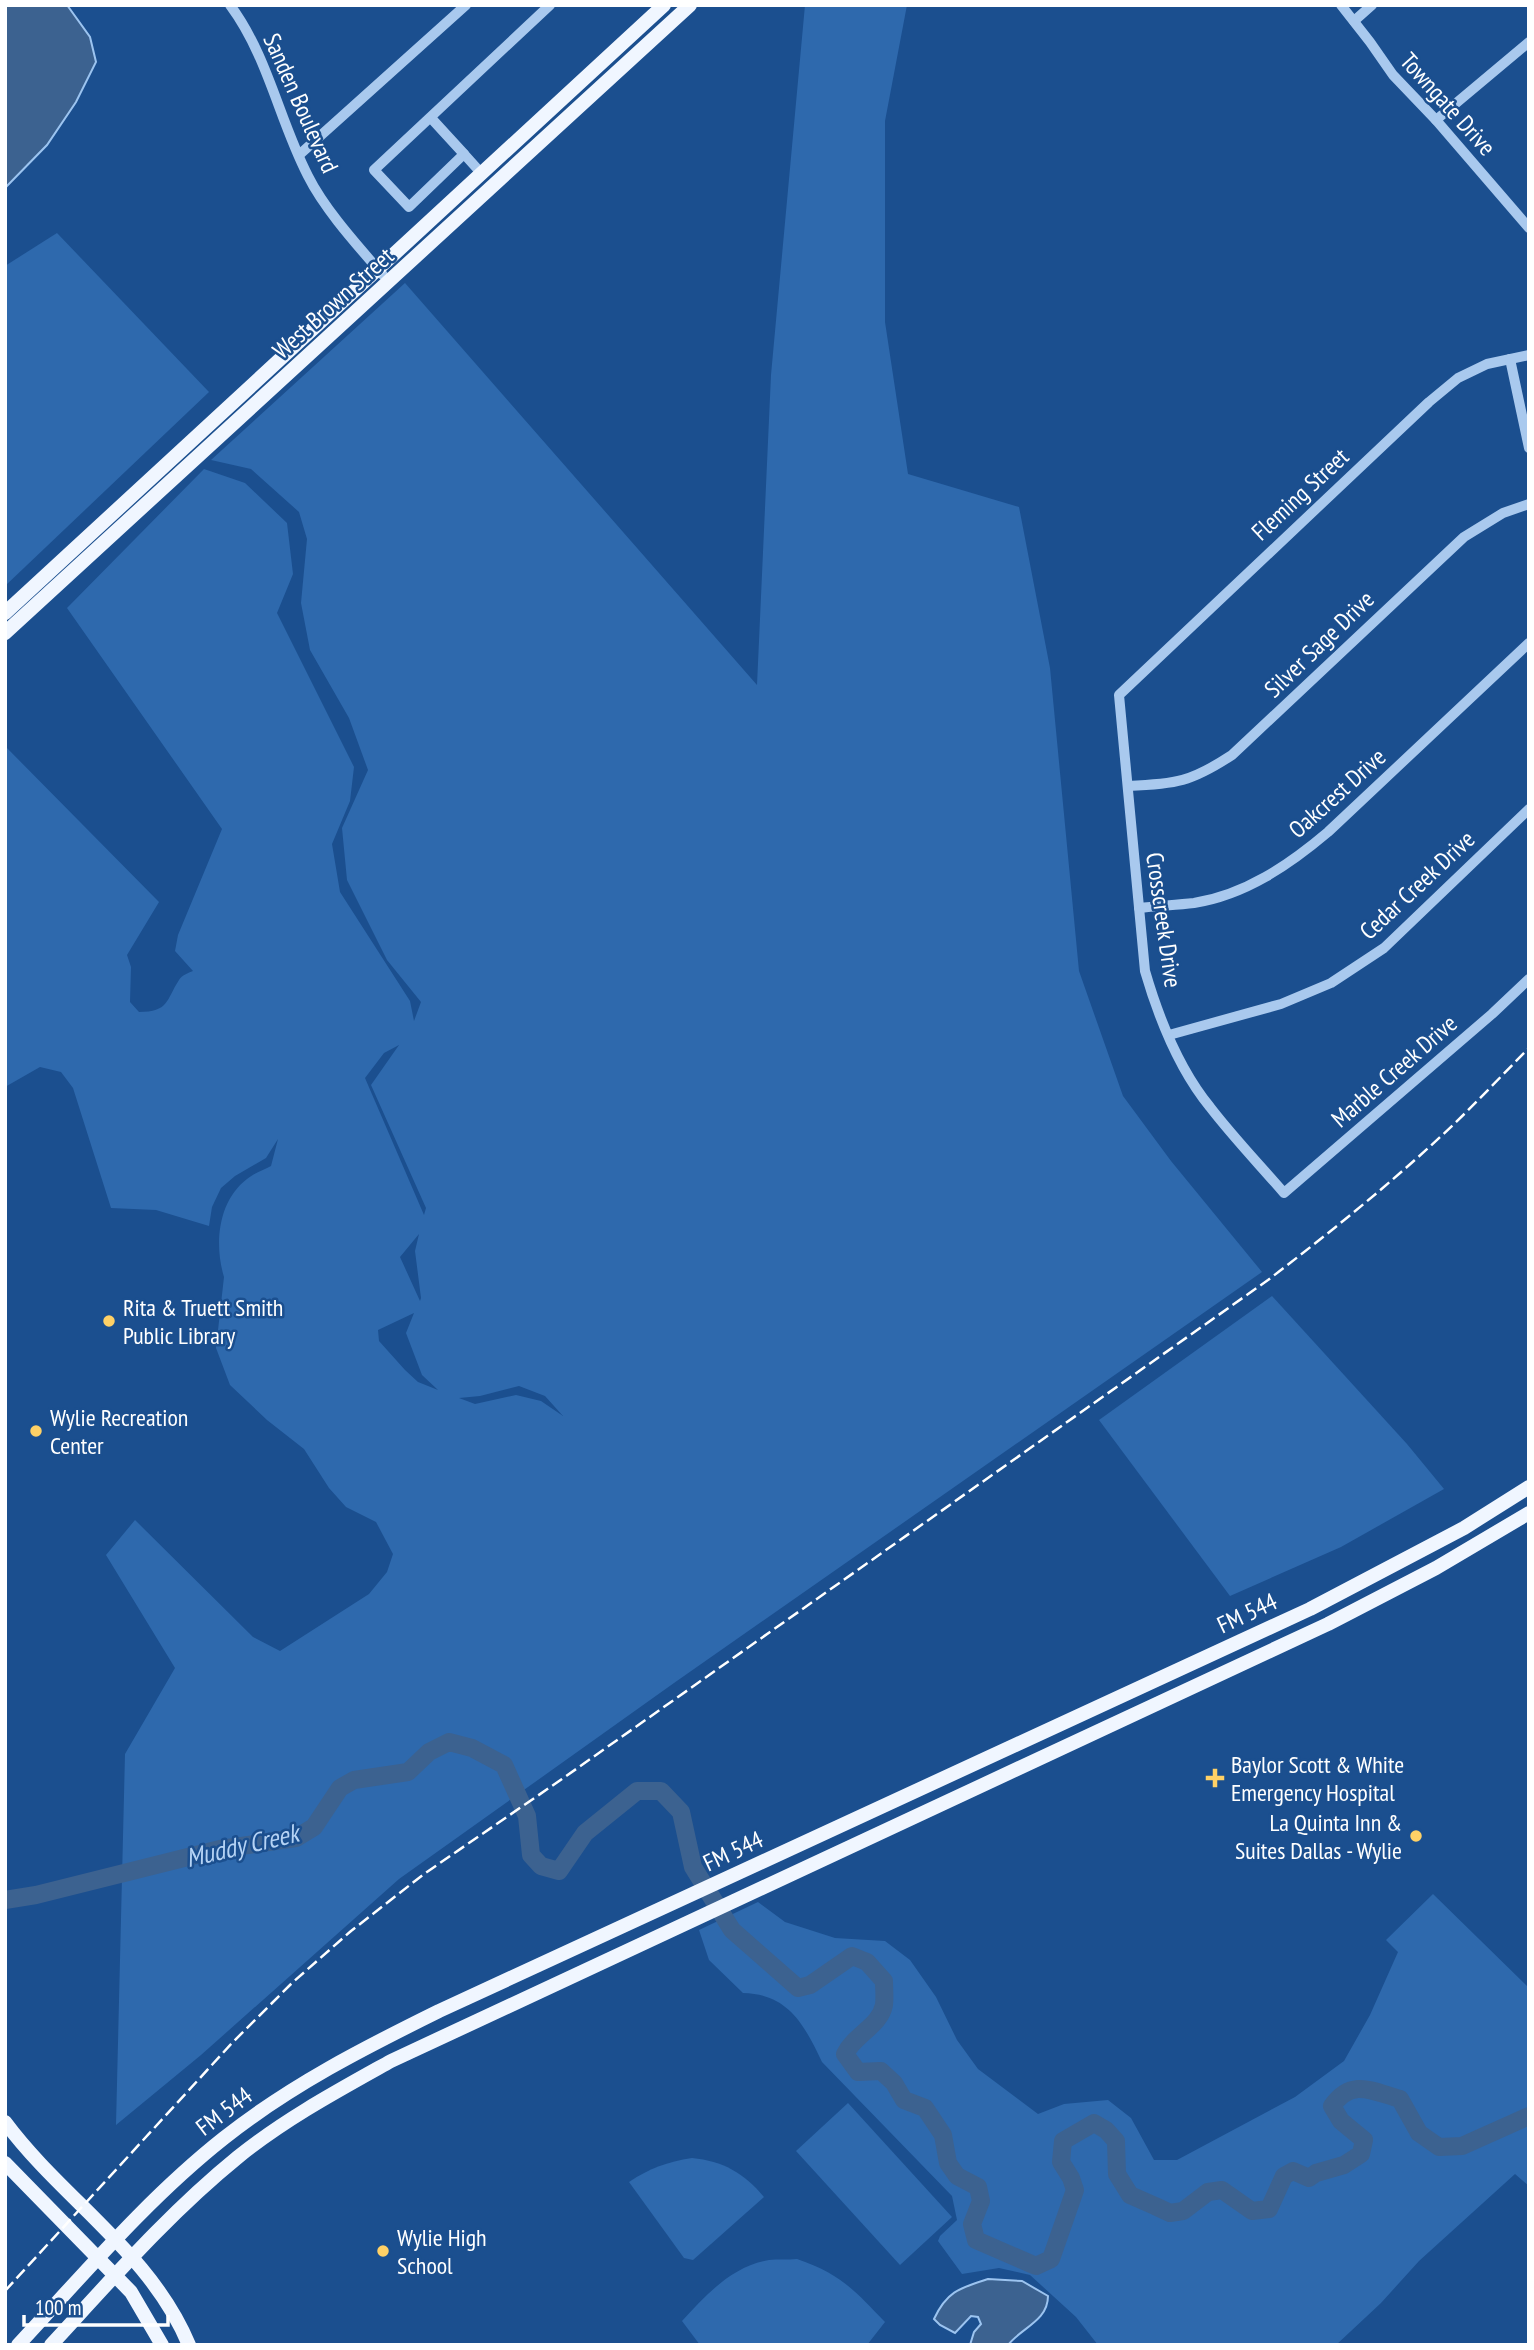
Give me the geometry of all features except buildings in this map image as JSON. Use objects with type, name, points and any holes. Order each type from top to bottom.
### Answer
[{"type":"main road","name":"West Brown Street","points":[[5,613],[664,5]]},
{"type":"main road","name":"West Brown Street","points":[[5,633],[593,95],[679,11],[690,5]]},
{"type":"main road","points":[[582,81],[593,95]]},
{"type":"main road","name":"FM 544","points":[[18,2345],[116,2240],[208,2151],[254,2115],[324,2069],[439,2011],[1321,1603],[1527,1493]]},
{"type":"main road","name":"FM 544","points":[[51,2345],[200,2189],[240,2155],[322,2099],[391,2061],[1328,1624],[1436,1568],[1529,1513]]},
{"type":"main road","points":[[1082,1715],[1091,1735]]},
{"type":"main road","points":[[439,2011],[450,2034]]},
{"type":"main road","points":[[5,2122],[42,2166],[133,2257],[180,2325],[189,2345]]},
{"type":"main road","points":[[5,2163],[131,2291],[162,2345]]},
{"type":"street","name":"Sanden Boulevard","points":[[230,5],[262,60],[309,178],[347,233],[389,282]]},
{"type":"street","points":[[299,155],[466,5]]},
{"type":"street","points":[[464,154],[409,207],[374,170],[550,5]]},
{"type":"street","name":"Towngate Drive","points":[[1340,5],[1393,75],[1436,120],[1529,228]]},
{"type":"street","points":[[1354,21],[1372,5]]},
{"type":"street","points":[[1436,120],[1528,43]]},
{"type":"street","points":[[431,118],[482,174]]},
{"type":"street","name":"Fleming Street","points":[[1119,695],[1429,402],[1458,378],[1487,364],[1529,355]]},
{"type":"street","points":[[1510,359],[1529,448]]},
{"type":"street","name":"Silver Sage Drive","points":[[1128,786],[1174,784],[1205,773],[1232,755],[1464,537],[1503,513],[1529,504]]},
{"type":"street","name":"Oakcrest Drive","points":[[1139,908],[1196,902],[1233,892],[1296,859],[1529,643]]},
{"type":"street","name":"Crosscreek Drive","points":[[1119,695],[1145,971],[1157,1011],[1179,1058],[1208,1105],[1284,1193]]},
{"type":"street","name":"Cedar Creek Drive","points":[[1168,1035],[1281,1004],[1331,983],[1384,948],[1529,809]]},
{"type":"street","name":"Marble Creek Drive","points":[[1284,1193],[1482,1023],[1529,979]]},
{"type":"shaded area","points":[[5,5],[67,5],[90,37],[96,62],[76,102],[47,145],[5,188]]},
{"type":"shaded area","points":[[805,5],[907,5],[885,121],[885,322],[908,474],[1019,507],[1050,668],[1079,971],[1123,1096],[1171,1161],[1262,1272],[674,1683],[399,1879],[201,2055],[116,2125],[125,1754],[175,1668],[106,1555],[135,1520],[253,1637],[280,1651],[369,1594],[387,1572],[393,1554],[376,1522],[346,1507],[329,1488],[304,1449],[267,1420],[230,1385],[216,1348],[224,1277],[219,1237],[224,1211],[237,1188],[250,1177],[271,1166],[278,1139],[266,1158],[235,1176],[221,1188],[212,1207],[209,1226],[156,1210],[111,1208],[73,1088],[61,1072],[40,1067],[5,1087],[5,746],[159,902],[127,955],[131,967],[130,1002],[139,1012],[156,1010],[169,999],[180,978],[193,971],[175,951],[178,935],[222,829],[67,608],[204,469],[245,483],[287,523],[293,574],[277,613],[354,767],[350,801],[332,844],[340,892],[410,1001],[414,1021],[421,1002],[387,960],[347,880],[342,828],[368,770],[349,718],[310,650],[301,603],[307,539],[299,512],[251,469],[211,460],[405,283],[757,685],[771,375]],"holes":[[[399,1045],[371,1085],[426,1208],[424,1215],[365,1078],[384,1053]],[[419,1234],[415,1251],[420,1301],[400,1257]],[[414,1313],[406,1333],[422,1375],[438,1390],[418,1382],[405,1370],[379,1341],[378,1330]],[[519,1386],[545,1396],[563,1416],[541,1401],[516,1395],[475,1404],[459,1398],[480,1396]]]},
{"type":"shaded area","points":[[57,233],[209,392],[5,586],[5,266]]},
{"type":"shaded area","points":[[1272,1296],[1407,1444],[1444,1489],[1341,1547],[1230,1596],[1099,1420]]},
{"type":"shaded area","points":[[1433,1894],[1529,1988],[1529,2186],[1515,2174],[1419,2261],[1381,2303],[1336,2345],[1098,2345],[1076,2317],[1030,2275],[999,2268],[962,2274],[938,2241],[957,2220],[952,2196],[822,2062],[793,2014],[772,1999],[743,1993],[709,1960],[699,1930],[758,1902],[785,1922],[835,1938],[885,1941],[910,1960],[936,1997],[957,2040],[978,2069],[1038,2114],[1064,2104],[1108,2100],[1131,2118],[1154,2160],[1177,2160],[1295,2097],[1344,2061],[1370,2015],[1398,1952],[1386,1940]]},
{"type":"shaded area","points":[[848,2103],[952,2217],[900,2265],[796,2151]]},
{"type":"shaded area","points":[[692,2158],[723,2165],[749,2181],[764,2197],[693,2260],[684,2258],[629,2182],[659,2166]]},
{"type":"shaded area","points":[[797,2259],[846,2284],[885,2322],[867,2345],[700,2345],[682,2321],[710,2292],[743,2268],[769,2260]]},
{"type":"shaded area","points":[[988,2279],[1022,2281],[1048,2296],[1044,2312],[1008,2345],[970,2345],[974,2332],[981,2324],[978,2317],[971,2316],[955,2333],[934,2319],[949,2296]]},
{"type":"waterway","name":"Muddy Creek","points":[[5,1900],[36,1895],[220,1849],[296,1838],[314,1827],[340,1788],[354,1780],[408,1772],[429,1752],[449,1742],[472,1748],[504,1765],[527,1816],[531,1855],[541,1866],[559,1871],[585,1833],[637,1791],[661,1791],[681,1812],[693,1867],[732,1930],[798,1988],[810,1985],[852,1956],[867,1962],[884,1981],[884,2005],[877,2019],[854,2041],[845,2054],[858,2072],[881,2071],[894,2083],[904,2100],[925,2108],[943,2135],[948,2163],[957,2176],[978,2187],[981,2201],[972,2224],[976,2240],[1036,2266],[1051,2259],[1075,2190],[1061,2162],[1063,2141],[1094,2123],[1106,2130],[1116,2141],[1117,2174],[1130,2195],[1170,2213],[1183,2211],[1208,2192],[1222,2190],[1252,2211],[1269,2209],[1284,2176],[1293,2171],[1309,2178],[1316,2173],[1344,2165],[1361,2154],[1364,2140],[1341,2121],[1332,2106],[1340,2097],[1355,2089],[1371,2090],[1400,2099],[1419,2133],[1439,2147],[1462,2146],[1529,2116]]},
{"type":"railway","points":[[5,2291],[232,2043],[292,1983],[351,1931],[424,1874],[1268,1280],[1409,1166],[1463,1116],[1529,1048]]},
{"type":"place","name":"Rita & Truett Smith Public Library","points":[[109,1321]]},
{"type":"place","name":"Wylie Recreation Center","points":[[36,1431]]},
{"type":"place","name":"Baylor Scott & White Emergency Hospital","points":[[1215,1778]]},
{"type":"place","name":"La Quinta Inn & Suites Dallas - Wylie","points":[[1416,1836]]},
{"type":"place","name":"Wylie High School","points":[[383,2251]]}]
